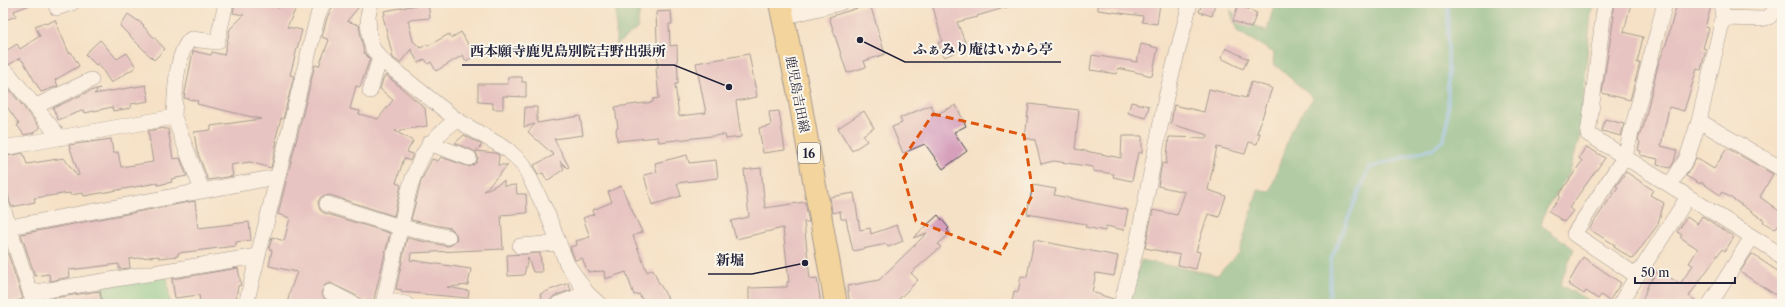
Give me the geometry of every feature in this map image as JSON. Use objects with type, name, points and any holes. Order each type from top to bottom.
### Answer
[{"type":"main road","name":"鹿児島吉田線","points":[[781,10],[802,112],[836,304]]},
{"type":"street","points":[[55,3],[56,8],[72,3]]},
{"type":"street","points":[[202,190],[174,118],[175,93],[182,51],[186,43],[191,39],[217,42],[226,3]]},
{"type":"street","points":[[246,304],[276,177],[318,15],[324,3]]},
{"type":"street","points":[[371,3],[368,15],[373,49],[384,62],[457,120],[508,150],[523,164],[547,213],[568,264],[587,293],[599,304]]},
{"type":"street","points":[[781,10],[840,3]]},
{"type":"street","points":[[1121,304],[1136,249],[1166,97],[1190,3]]},
{"type":"street","points":[[1605,3],[1588,134],[1752,237],[1782,258]]},
{"type":"street","points":[[1637,276],[1574,234],[1625,156],[1665,3]]},
{"type":"street","points":[[1670,185],[1686,158],[1699,121],[1722,10],[1761,19],[1769,17],[1777,8]]},
{"type":"street","points":[[370,91],[380,57]]},
{"type":"street","points":[[8,73],[60,138]]},
{"type":"street","points":[[34,107],[91,80]]},
{"type":"street","points":[[3,148],[174,118]]},
{"type":"street","points":[[406,304],[383,302],[413,176],[429,143],[443,129],[457,120]]},
{"type":"street","points":[[1699,121],[1782,169]]},
{"type":"street","points":[[429,143],[469,158]]},
{"type":"street","points":[[9,226],[276,177]]},
{"type":"street","points":[[1620,304],[1688,197]]},
{"type":"street","points":[[327,204],[400,227],[448,237]]},
{"type":"street","points":[[3,208],[31,301],[257,256]]},
{"type":"street","points":[[1710,304],[1752,237]]},
{"type":"street","points":[[520,246],[559,243]]},
{"type":"street","points":[[330,292],[353,304]]},
{"type":"street","points":[[558,304],[587,293]]},
{"type":"highlighted area","points":[[933,114],[1024,135],[1033,194],[1001,254],[916,221],[900,163]]},
{"type":"green space","points":[[616,3],[641,3],[637,29],[616,45]]},
{"type":"green space","points":[[1267,3],[1594,3],[1591,13],[1580,136],[1569,174],[1547,207],[1541,225],[1574,249],[1560,285],[1596,304],[1128,304],[1141,260],[1217,275],[1239,253],[1258,190],[1270,192],[1291,130],[1313,98],[1273,63],[1274,53],[1237,31],[1230,10],[1243,20],[1267,31],[1274,5]]},
{"type":"green space","points":[[167,276],[170,304],[104,304],[101,286]]},
{"type":"building","points":[[3,3],[34,3],[14,11],[16,16],[3,21]]},
{"type":"building","points":[[235,3],[268,3],[279,8],[282,3],[291,3],[297,6],[287,27],[302,30],[290,75],[294,76],[283,119],[281,118],[275,141],[277,141],[271,168],[250,162],[231,165],[233,176],[208,180],[197,151],[194,132],[211,130],[211,126],[261,119],[197,104],[198,101],[184,98],[193,51],[211,55],[212,52],[224,55],[230,29],[244,15],[233,13]]},
{"type":"building","points":[[334,3],[362,3],[347,21],[359,25],[364,53],[370,59],[360,87],[356,86],[350,109],[360,111],[359,114],[378,119],[393,100],[380,89],[386,75],[425,108],[427,126],[395,131],[413,141],[407,152],[413,154],[410,161],[404,158],[396,183],[401,185],[394,216],[330,195],[321,197],[318,202],[320,210],[324,213],[390,233],[373,303],[366,299],[364,304],[357,296],[330,283],[325,285],[321,293],[326,300],[333,304],[287,304],[297,272],[269,266],[272,250],[269,249],[272,237],[284,241],[290,218],[278,214],[315,65],[319,66],[329,40],[322,37],[327,18]]},
{"type":"building","points":[[428,3],[430,18],[408,20],[413,41],[421,48],[427,44],[428,46],[449,34],[451,38],[461,32],[475,56],[466,61],[463,55],[436,71],[431,62],[428,64],[425,59],[418,63],[411,49],[400,63],[393,58],[383,16],[385,15],[384,11]]},
{"type":"building","points":[[932,3],[947,3],[947,6],[959,3],[1010,3],[1011,6],[957,22],[967,47],[944,57],[938,43],[942,41]]},
{"type":"building","points":[[1098,3],[1160,3],[1157,24],[1142,22],[1143,16],[1098,10]]},
{"type":"building","points":[[1202,3],[1215,3],[1212,16],[1199,12]]},
{"type":"building","points":[[1614,3],[1631,3],[1624,32],[1643,37],[1637,63],[1640,63],[1630,100],[1602,93],[1614,16],[1612,16]]},
{"type":"building","points":[[1677,3],[1712,3],[1705,27],[1709,28],[1703,48],[1706,49],[1701,70],[1697,69],[1684,111],[1669,107],[1661,146],[1677,150],[1674,162],[1670,168],[1657,165],[1658,159],[1640,155],[1641,151],[1638,150],[1640,142],[1638,140],[1643,128],[1658,65],[1667,41]]},
{"type":"building","points":[[870,4],[885,54],[864,61],[866,67],[847,73],[829,17]]},
{"type":"building","points":[[1238,5],[1257,13],[1251,28],[1233,21]]},
{"type":"building","points":[[671,11],[672,24],[669,24],[670,46],[677,45],[678,84],[675,84],[679,116],[706,113],[696,63],[749,54],[757,97],[736,101],[741,137],[726,139],[725,135],[721,135],[659,142],[658,137],[617,141],[616,129],[618,128],[615,107],[653,102],[653,99],[659,98],[656,68],[658,68],[656,12]]},
{"type":"building","points":[[128,14],[144,25],[143,26],[165,49],[154,60],[120,26]]},
{"type":"building","points":[[55,20],[69,53],[71,52],[79,66],[55,80],[58,86],[41,92],[20,58],[3,66],[3,53],[17,44],[20,49],[40,36],[35,26],[45,22],[46,24]]},
{"type":"building","points":[[100,40],[117,59],[127,53],[136,67],[111,83],[98,63],[96,65],[85,54]]},
{"type":"building","points":[[1141,44],[1158,48],[1152,76],[1118,68],[1117,74],[1090,70],[1092,55],[1137,62]]},
{"type":"building","points":[[1226,48],[1248,59],[1243,69],[1221,58]]},
{"type":"building","points":[[508,77],[522,77],[522,82],[526,82],[526,97],[503,96],[503,109],[493,109],[493,103],[478,102],[478,84],[508,84]]},
{"type":"building","points":[[3,81],[40,128],[33,133],[24,135],[17,125],[19,124],[3,101]]},
{"type":"building","points":[[1251,82],[1272,88],[1257,133],[1260,133],[1257,144],[1249,142],[1245,154],[1217,147],[1208,190],[1226,196],[1219,217],[1208,214],[1196,251],[1200,252],[1196,269],[1178,265],[1180,255],[1145,248],[1153,210],[1177,215],[1185,192],[1158,186],[1162,163],[1166,164],[1169,137],[1208,138],[1208,135],[1171,124],[1174,105],[1204,112],[1209,89],[1246,98]]},
{"type":"building","points":[[146,85],[149,101],[131,104],[131,108],[113,111],[112,107],[85,113],[84,110],[58,120],[53,108],[100,88],[94,94]]},
{"type":"building","points":[[1131,102],[1149,106],[1146,118],[1128,113]]},
{"type":"building","points":[[1029,104],[1079,110],[1075,149],[1121,158],[1122,136],[1142,136],[1142,153],[1138,153],[1132,181],[1113,177],[1114,174],[1093,171],[1093,167],[1054,161],[1041,164],[1035,140],[1025,138]]},
{"type":"building","points":[[931,105],[935,115],[956,105],[966,126],[954,132],[967,151],[943,169],[925,144],[903,153],[892,127],[902,123],[900,118]]},
{"type":"building","points":[[525,107],[537,107],[537,123],[580,116],[583,135],[554,139],[569,167],[567,168],[560,161],[564,169],[547,181],[543,173],[538,175],[534,165],[554,155],[528,132],[535,124],[524,127]]},
{"type":"building","points":[[779,111],[785,150],[763,153],[759,128],[771,126],[769,112]]},
{"type":"building","points":[[864,111],[874,128],[863,135],[867,141],[852,151],[838,128]]},
{"type":"building","points":[[1605,119],[1624,124],[1621,136],[1602,131]]},
{"type":"building","points":[[164,128],[168,129],[173,159],[180,158],[187,176],[171,179],[172,182],[158,185],[157,183],[84,196],[83,193],[70,195],[70,193],[34,198],[35,202],[12,207],[5,178],[3,179],[3,157],[23,153],[27,164],[64,158],[77,176],[79,175],[69,145],[111,139],[113,153],[118,152],[121,167],[153,162],[148,131]]},
{"type":"building","points":[[464,135],[482,145],[476,151],[495,153],[499,155],[498,165],[508,165],[484,191],[504,181],[504,186],[516,185],[517,194],[526,194],[527,213],[501,215],[503,249],[411,253],[410,260],[471,269],[468,285],[447,287],[469,291],[468,298],[401,292],[402,290],[396,289],[407,238],[447,246],[451,245],[457,239],[456,234],[450,228],[411,220],[421,181],[432,159],[438,161],[441,157],[470,167],[477,162],[478,157],[476,152],[455,143]]},
{"type":"building","points":[[1585,148],[1589,148],[1605,158],[1569,208],[1573,211],[1564,222],[1549,211],[1560,197],[1559,195],[1582,161],[1579,158]]},
{"type":"building","points":[[1727,148],[1773,174],[1760,197],[1782,213],[1782,220],[1775,229],[1722,192],[1720,195],[1701,182],[1700,184],[1686,176],[1696,158],[1714,169]]},
{"type":"building","points":[[687,155],[689,163],[716,160],[718,178],[677,183],[681,196],[652,205],[644,175],[657,172],[655,163]]},
{"type":"building","points":[[761,168],[765,208],[805,202],[809,222],[804,222],[810,279],[817,278],[821,304],[749,304],[749,288],[787,287],[787,282],[789,282],[783,228],[736,239],[731,221],[749,217],[744,170]]},
{"type":"building","points":[[1626,172],[1653,190],[1650,195],[1664,203],[1659,223],[1633,259],[1614,247],[1615,245],[1589,229],[1618,187],[1616,186]]},
{"type":"building","points":[[1033,185],[1056,189],[1054,195],[1128,210],[1124,230],[1106,226],[1105,231],[1085,227],[1086,224],[1027,214]]},
{"type":"building","points":[[621,186],[642,232],[633,236],[647,272],[653,269],[671,304],[645,304],[639,294],[634,295],[626,272],[605,279],[604,271],[588,272],[582,258],[575,260],[570,247],[577,245],[576,241],[590,237],[583,218],[594,214],[593,210],[612,202],[608,192]]},
{"type":"building","points":[[854,193],[860,230],[870,228],[871,234],[897,225],[903,241],[888,247],[886,244],[853,251],[846,219],[841,219],[840,211],[832,213],[830,197]]},
{"type":"building","points":[[195,201],[198,228],[249,222],[251,240],[236,242],[236,246],[178,253],[178,256],[129,259],[130,268],[119,269],[119,264],[69,270],[70,277],[50,281],[49,274],[35,276],[21,234]]},
{"type":"building","points":[[938,215],[949,228],[947,230],[950,233],[938,244],[941,247],[911,273],[918,280],[894,304],[850,304],[847,286],[879,280],[927,233],[913,238]]},
{"type":"building","points":[[1702,216],[1734,237],[1725,251],[1722,249],[1689,296],[1701,304],[1641,304],[1648,285],[1658,270],[1680,284],[1693,265],[1689,263],[1698,249],[1680,237],[1682,235],[1677,232],[1687,217],[1697,224]]},
{"type":"building","points":[[3,239],[23,299],[6,304],[3,304]]},
{"type":"building","points":[[1034,240],[1118,256],[1114,276],[1096,273],[1092,292],[1113,299],[1112,304],[1019,304],[1012,302],[1014,291],[1018,292],[1021,276],[1027,277]]},
{"type":"building","points":[[540,253],[542,272],[533,272],[528,258],[524,275],[508,276],[507,255]]},
{"type":"building","points":[[1752,254],[1782,274],[1782,299],[1740,272]]},
{"type":"building","points":[[1583,257],[1621,283],[1609,301],[1601,295],[1598,299],[1586,291],[1584,294],[1568,284]]},
{"type":"building","points":[[238,268],[241,285],[238,286],[235,304],[205,304],[205,301],[200,301],[199,295],[175,298],[172,279]]},
{"type":"building","points":[[568,283],[571,290],[554,296],[549,302],[544,304],[540,294]]},
{"type":"building","points":[[100,291],[102,304],[54,304],[53,298]]},
{"type":"waterway","points":[[1329,304],[1331,260],[1369,168],[1434,148],[1443,140],[1447,126],[1448,106],[1448,3]]},
{"type":"place","name":"ふぁみり庵はいから亭","points":[[860,40]]},
{"type":"place","name":"西本願寺鹿児島別院吉野出張所","points":[[729,87]]},
{"type":"place","name":"新堀","points":[[805,263]]}]
